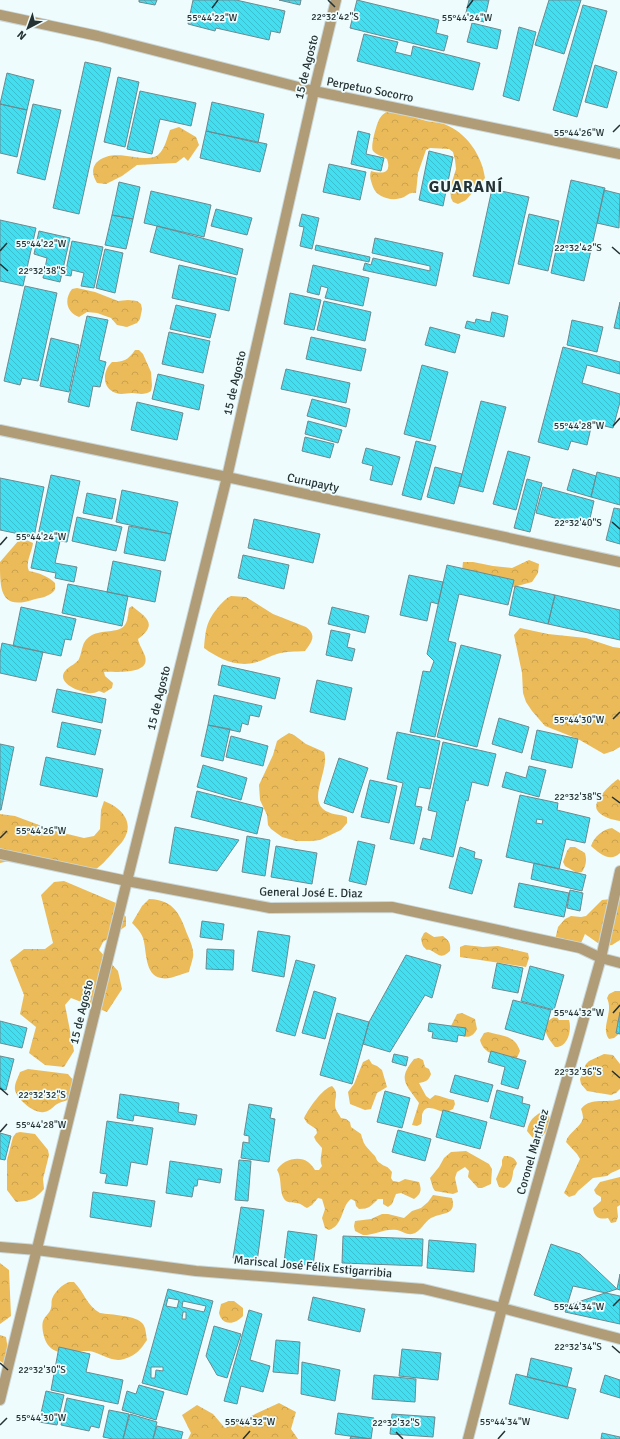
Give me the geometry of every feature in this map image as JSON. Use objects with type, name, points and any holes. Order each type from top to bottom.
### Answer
[{"type":"street","name":"15 de Agosto","points":[[0,1400],[228,477],[314,91],[336,0]]},
{"type":"street","name":"Perpetuo Socorro","points":[[0,15],[98,36],[314,91],[620,154]]},
{"type":"street","name":"Curupayty","points":[[0,430],[228,477],[620,562]]},
{"type":"street","name":"General José E. Diaz","points":[[0,854],[127,881],[270,908],[392,907],[580,948],[601,958],[620,963]]},
{"type":"street","name":"Coronel Martínez","points":[[468,1439],[502,1308],[601,958],[620,872]]},
{"type":"street","name":"Mariscal José Félix Estigarribia","points":[[0,1247],[38,1250],[196,1271],[423,1289],[620,1339]]},
{"type":"green space","points":[[390,111],[402,113],[425,121],[444,124],[459,133],[472,145],[477,153],[485,178],[466,200],[458,204],[453,202],[451,198],[450,188],[456,169],[453,152],[449,149],[430,148],[426,150],[418,173],[416,193],[411,193],[400,198],[390,199],[378,194],[375,191],[370,179],[371,171],[385,172],[388,168],[388,164],[387,159],[373,151],[373,140],[380,118],[384,113]]},
{"type":"green space","points":[[179,127],[196,137],[199,145],[188,161],[184,157],[176,163],[137,165],[122,176],[106,184],[97,183],[93,168],[96,163],[103,158],[120,155],[145,158],[158,155],[166,143],[170,130]]},
{"type":"green space","points":[[77,288],[95,292],[118,301],[137,301],[141,304],[142,309],[140,319],[137,323],[127,327],[117,325],[111,318],[97,313],[87,312],[79,317],[71,312],[67,301],[69,293],[72,289]]},
{"type":"green space","points":[[135,350],[139,350],[143,354],[151,372],[151,391],[142,394],[118,394],[111,391],[106,384],[106,370],[112,362],[120,362],[125,360]]},
{"type":"green space","points":[[24,539],[33,543],[28,561],[29,571],[49,578],[55,583],[55,589],[51,594],[43,597],[14,602],[4,595],[0,581],[0,562],[19,540]]},
{"type":"green space","points":[[529,560],[539,564],[538,573],[532,582],[506,589],[462,571],[463,562],[473,562],[512,568]]},
{"type":"green space","points":[[231,596],[246,597],[273,614],[306,627],[312,636],[310,645],[305,651],[280,653],[250,664],[236,663],[222,659],[210,652],[204,648],[207,626],[211,616],[219,606]]},
{"type":"green space","points":[[132,606],[146,618],[149,625],[148,629],[138,639],[145,656],[145,662],[142,667],[137,670],[123,672],[104,672],[105,676],[113,683],[112,688],[104,693],[99,691],[94,693],[86,693],[68,685],[63,676],[64,673],[79,659],[83,646],[88,637],[100,632],[118,630],[124,626],[128,618],[129,608]]},
{"type":"green space","points":[[520,628],[548,634],[586,638],[620,648],[620,747],[604,754],[578,739],[545,726],[532,711],[526,702],[523,693],[522,673],[514,635]]},
{"type":"green space","points":[[289,733],[306,744],[324,752],[325,759],[318,797],[319,804],[323,809],[329,812],[347,817],[347,823],[341,830],[320,840],[296,841],[282,837],[268,825],[267,815],[260,800],[259,785],[273,755],[277,741]]},
{"type":"green space","points":[[618,779],[620,781],[620,821],[601,815],[596,806],[603,793]]},
{"type":"green space","points":[[104,801],[120,811],[127,821],[128,826],[127,832],[121,844],[104,863],[95,870],[91,872],[27,857],[0,863],[0,814],[15,816],[55,831],[84,838],[94,836],[100,829],[101,810]]},
{"type":"green space","points":[[612,828],[620,833],[620,853],[616,856],[609,857],[601,854],[591,846],[599,834]]},
{"type":"green space","points":[[570,847],[575,847],[585,853],[586,863],[582,872],[577,873],[565,866],[563,862]]},
{"type":"green space","points":[[64,881],[116,903],[126,917],[126,926],[103,942],[99,950],[118,971],[122,989],[107,1012],[71,998],[65,1005],[74,1051],[64,1067],[45,1065],[29,1053],[36,1027],[20,1014],[24,995],[10,960],[24,949],[45,949],[53,943],[41,895],[54,882]]},
{"type":"green space","points":[[620,898],[620,940],[612,945],[602,946],[585,934],[581,943],[555,940],[558,927],[565,919],[571,916],[586,916],[602,900]]},
{"type":"green space","points":[[149,899],[165,902],[179,915],[193,949],[193,957],[189,972],[172,978],[161,978],[156,976],[149,967],[143,938],[132,923],[142,906]]},
{"type":"green space","points":[[426,932],[434,937],[443,936],[447,939],[450,946],[450,951],[442,956],[426,949],[421,939]]},
{"type":"green space","points":[[465,945],[483,947],[498,946],[528,953],[529,958],[526,967],[460,957],[460,947]]},
{"type":"green space","points":[[615,991],[620,991],[620,1033],[614,1038],[609,1039],[606,1030],[609,1009],[607,998],[609,994]]},
{"type":"green space","points":[[462,1013],[475,1019],[477,1029],[471,1036],[468,1037],[460,1035],[451,1026],[457,1014]]},
{"type":"green space","points":[[556,1016],[559,1020],[569,1020],[570,1024],[568,1038],[563,1045],[559,1047],[555,1047],[545,1030],[547,1023]]},
{"type":"green space","points":[[488,1032],[507,1037],[515,1042],[520,1051],[516,1060],[494,1055],[485,1049],[480,1040],[484,1033]]},
{"type":"green space","points":[[604,1054],[613,1055],[620,1064],[620,1089],[611,1095],[587,1091],[581,1084],[580,1079],[586,1064]]},
{"type":"green space","points":[[419,1058],[423,1060],[425,1067],[429,1069],[431,1074],[427,1080],[419,1083],[426,1096],[430,1099],[435,1095],[454,1100],[455,1104],[453,1109],[445,1112],[432,1108],[426,1109],[422,1115],[421,1124],[417,1126],[412,1125],[419,1103],[407,1086],[405,1077],[409,1066],[414,1059]]},
{"type":"green space","points":[[369,1059],[372,1064],[382,1070],[387,1087],[377,1093],[371,1109],[365,1110],[350,1104],[348,1092],[354,1084],[363,1062]]},
{"type":"green space","points":[[28,1069],[68,1074],[74,1081],[72,1099],[59,1103],[44,1112],[36,1111],[26,1105],[16,1094],[15,1088],[20,1072]]},
{"type":"green space","points":[[332,1086],[336,1093],[336,1109],[341,1118],[350,1122],[351,1127],[361,1134],[367,1148],[378,1161],[392,1172],[391,1178],[393,1181],[399,1182],[405,1179],[419,1182],[421,1190],[414,1199],[401,1193],[396,1194],[392,1204],[388,1207],[383,1204],[383,1199],[378,1199],[370,1207],[359,1209],[356,1206],[355,1201],[351,1199],[345,1206],[340,1220],[334,1228],[329,1230],[325,1228],[322,1218],[325,1209],[322,1199],[318,1198],[307,1208],[299,1204],[286,1201],[282,1194],[280,1178],[277,1170],[279,1166],[287,1161],[296,1159],[308,1162],[315,1170],[319,1170],[322,1166],[322,1148],[314,1137],[317,1133],[316,1129],[307,1123],[304,1118],[312,1104],[324,1091]]},
{"type":"green space","points":[[620,1099],[620,1169],[607,1176],[593,1178],[575,1195],[569,1197],[564,1193],[580,1159],[566,1142],[569,1135],[580,1125],[582,1121],[583,1117],[581,1109],[585,1105],[594,1101]]},
{"type":"green space","points":[[543,1111],[548,1112],[550,1125],[540,1140],[532,1137],[527,1131],[532,1119]]},
{"type":"green space","points":[[20,1132],[35,1134],[48,1150],[49,1155],[43,1179],[44,1189],[32,1199],[16,1202],[7,1190],[7,1160],[13,1137],[16,1133]]},
{"type":"green space","points":[[466,1151],[489,1164],[492,1169],[491,1184],[478,1188],[468,1177],[469,1171],[465,1167],[457,1172],[455,1178],[458,1192],[453,1194],[435,1191],[430,1178],[444,1158],[451,1152]]},
{"type":"green space","points":[[504,1156],[512,1157],[517,1163],[513,1171],[511,1182],[504,1188],[499,1187],[496,1179]]},
{"type":"green space","points":[[620,1177],[620,1205],[617,1207],[618,1217],[616,1222],[611,1223],[608,1218],[602,1219],[594,1214],[593,1208],[601,1201],[601,1197],[596,1194],[594,1190],[600,1182]]},
{"type":"green space","points":[[433,1195],[452,1198],[452,1208],[448,1212],[431,1218],[415,1233],[408,1234],[399,1230],[393,1230],[363,1235],[355,1231],[355,1221],[371,1219],[382,1214],[404,1218],[412,1211],[421,1208]]},
{"type":"green space","points":[[0,1263],[9,1270],[11,1316],[0,1324]]},
{"type":"green space","points":[[69,1282],[74,1282],[92,1307],[100,1313],[129,1317],[140,1321],[143,1324],[147,1340],[138,1352],[124,1359],[115,1360],[89,1351],[57,1351],[48,1345],[43,1333],[43,1321],[50,1310],[55,1293]]},
{"type":"green space","points":[[234,1301],[243,1308],[243,1316],[236,1321],[229,1323],[223,1320],[219,1313],[221,1304]]},
{"type":"green space","points":[[0,1335],[6,1337],[9,1356],[3,1363],[0,1361]]},
{"type":"green space","points":[[279,1403],[296,1412],[291,1429],[298,1439],[188,1439],[191,1433],[182,1415],[197,1405],[213,1414],[225,1428]]},
{"type":"building","points":[[139,0],[157,0],[155,5],[139,2]]},
{"type":"building","points":[[193,0],[236,0],[285,11],[280,33],[271,31],[269,40],[216,28],[215,31],[188,24]]},
{"type":"building","points":[[279,0],[301,0],[300,5]]},
{"type":"building","points":[[357,0],[439,20],[436,33],[448,36],[444,51],[350,28]]},
{"type":"building","points":[[469,0],[489,0],[484,22],[465,17]]},
{"type":"building","points":[[549,0],[581,0],[564,54],[535,45]]},
{"type":"building","points":[[583,5],[607,11],[577,117],[553,110]]},
{"type":"building","points":[[472,23],[501,30],[497,49],[467,42]]},
{"type":"building","points":[[519,27],[536,32],[519,101],[503,96]]},
{"type":"building","points":[[364,34],[398,42],[395,52],[411,56],[413,46],[480,63],[473,90],[357,61]]},
{"type":"building","points":[[85,62],[111,68],[79,214],[53,208]]},
{"type":"building","points":[[595,65],[617,72],[607,108],[585,102]]},
{"type":"building","points":[[7,73],[34,80],[27,110],[0,104]]},
{"type":"building","points":[[118,77],[139,82],[125,147],[104,142]]},
{"type":"building","points":[[140,91],[196,103],[191,126],[160,119],[152,154],[127,149]]},
{"type":"building","points":[[212,102],[264,114],[258,143],[206,131]]},
{"type":"building","points":[[0,104],[27,110],[17,157],[0,153]]},
{"type":"building","points":[[33,104],[61,110],[45,180],[17,173]]},
{"type":"building","points":[[206,131],[267,144],[260,172],[200,158]]},
{"type":"building","points":[[358,131],[370,134],[366,154],[384,158],[381,171],[351,164]]},
{"type":"building","points":[[429,151],[453,157],[443,206],[419,200]]},
{"type":"building","points":[[329,164],[366,172],[360,200],[323,192]]},
{"type":"building","points":[[571,180],[605,188],[584,281],[551,273]]},
{"type":"building","points":[[119,182],[140,187],[133,219],[112,215]]},
{"type":"building","points":[[492,189],[529,197],[509,284],[473,276]]},
{"type":"building","points":[[604,190],[620,194],[619,228],[597,223]]},
{"type":"building","points":[[151,191],[211,205],[204,237],[144,223]]},
{"type":"building","points":[[216,209],[252,218],[247,235],[211,226]]},
{"type":"building","points":[[302,214],[319,218],[312,249],[300,246],[304,227],[299,226]]},
{"type":"building","points":[[529,214],[559,221],[548,271],[518,264]]},
{"type":"building","points":[[112,215],[133,219],[126,249],[105,245]]},
{"type":"building","points":[[0,220],[36,228],[23,286],[0,281]]},
{"type":"building","points":[[157,226],[243,249],[237,275],[150,252]]},
{"type":"building","points":[[39,231],[70,238],[60,282],[43,278],[47,258],[34,254]]},
{"type":"building","points":[[375,238],[443,253],[436,286],[363,270],[365,263],[371,265],[373,258],[430,271],[430,266],[372,253]]},
{"type":"building","points":[[72,241],[103,247],[94,288],[81,286],[84,273],[72,270],[71,276],[65,275]]},
{"type":"building","points":[[316,245],[370,257],[369,262],[315,250]]},
{"type":"building","points":[[105,249],[123,253],[115,293],[96,288]]},
{"type":"building","points":[[179,265],[236,278],[229,311],[172,298]]},
{"type":"building","points":[[313,265],[369,278],[363,306],[325,298],[328,288],[321,286],[319,295],[307,292]]},
{"type":"building","points":[[25,286],[57,293],[38,381],[22,378],[20,385],[4,381]]},
{"type":"building","points":[[290,293],[321,300],[314,330],[284,324]]},
{"type":"building","points":[[324,301],[371,312],[365,341],[317,330]]},
{"type":"building","points":[[620,302],[620,329],[614,328]]},
{"type":"building","points":[[176,305],[216,314],[210,338],[170,329]]},
{"type":"building","points":[[492,312],[508,316],[504,337],[465,328],[467,321],[475,323],[476,319],[490,322]]},
{"type":"building","points":[[87,316],[108,320],[99,360],[106,362],[100,387],[93,386],[89,407],[68,402]]},
{"type":"building","points":[[572,320],[603,327],[597,352],[567,345]]},
{"type":"building","points":[[430,327],[460,335],[455,353],[425,345]]},
{"type":"building","points":[[169,332],[210,341],[203,373],[162,364]]},
{"type":"building","points":[[311,337],[366,349],[361,371],[306,359]]},
{"type":"building","points":[[51,338],[79,345],[69,392],[40,386]]},
{"type":"building","points":[[563,347],[620,362],[620,374],[587,365],[582,383],[620,394],[620,402],[613,428],[592,423],[587,445],[571,441],[568,450],[538,442]]},
{"type":"building","points":[[422,365],[448,372],[430,441],[404,434]]},
{"type":"building","points":[[286,369],[350,383],[346,403],[281,389]]},
{"type":"building","points":[[158,374],[204,385],[199,410],[152,399]]},
{"type":"building","points":[[312,399],[350,409],[346,427],[307,416]]},
{"type":"building","points":[[481,401],[506,407],[483,492],[459,486]]},
{"type":"building","points":[[137,402],[183,413],[177,440],[131,430]]},
{"type":"building","points":[[308,421],[342,430],[338,443],[305,434]]},
{"type":"building","points":[[305,437],[334,444],[330,458],[302,451]]},
{"type":"building","points":[[416,441],[436,446],[421,500],[402,495]]},
{"type":"building","points":[[366,448],[400,457],[392,485],[370,480],[373,466],[362,463]]},
{"type":"building","points":[[508,451],[530,457],[516,510],[493,504]]},
{"type":"building","points":[[435,467],[462,474],[454,504],[427,497]]},
{"type":"building","points":[[573,469],[596,476],[591,497],[567,490]]},
{"type":"building","points":[[597,472],[620,478],[620,505],[591,497]]},
{"type":"building","points":[[51,475],[80,481],[67,542],[60,541],[55,563],[77,567],[74,582],[55,578],[56,573],[31,568]]},
{"type":"building","points":[[0,478],[44,487],[34,537],[0,530]]},
{"type":"building","points":[[527,479],[542,483],[530,532],[514,528]]},
{"type":"building","points":[[543,487],[594,501],[588,527],[536,513]]},
{"type":"building","points":[[122,490],[178,502],[171,534],[116,522]]},
{"type":"building","points":[[87,493],[116,499],[112,519],[83,513]]},
{"type":"building","points":[[614,508],[620,509],[620,544],[606,540]]},
{"type":"building","points":[[77,517],[122,527],[116,551],[72,541]]},
{"type":"building","points":[[254,519],[320,534],[313,563],[248,548]]},
{"type":"building","points":[[129,526],[171,534],[165,561],[124,553]]},
{"type":"building","points":[[243,555],[289,565],[284,589],[238,578]]},
{"type":"building","points":[[113,561],[161,571],[155,602],[107,592]]},
{"type":"building","points":[[447,565],[514,580],[508,605],[459,594],[448,641],[456,643],[435,737],[410,732],[423,671],[430,672],[434,661],[427,654]]},
{"type":"building","points":[[409,575],[443,582],[438,604],[431,602],[427,621],[400,615]]},
{"type":"building","points":[[68,584],[128,596],[122,626],[62,613]]},
{"type":"building","points":[[515,586],[555,595],[548,624],[509,615]]},
{"type":"building","points":[[555,595],[620,610],[620,640],[548,624]]},
{"type":"building","points":[[21,607],[76,619],[71,640],[65,639],[61,656],[13,646]]},
{"type":"building","points":[[332,607],[369,616],[365,633],[328,624]]},
{"type":"building","points":[[331,630],[350,634],[347,647],[355,649],[352,661],[326,655]]},
{"type":"building","points":[[2,643],[43,652],[36,681],[0,673],[0,654]]},
{"type":"building","points":[[461,645],[501,655],[477,747],[437,737]]},
{"type":"building","points":[[222,665],[280,678],[275,699],[218,685]]},
{"type":"building","points":[[317,680],[352,688],[345,720],[310,712]]},
{"type":"building","points":[[57,689],[106,699],[102,723],[52,712]]},
{"type":"building","points":[[214,695],[262,706],[259,717],[250,715],[248,725],[242,723],[240,732],[208,725]]},
{"type":"building","points":[[499,718],[529,727],[522,753],[492,744]]},
{"type":"building","points":[[62,722],[101,730],[95,755],[57,747]]},
{"type":"building","points":[[208,725],[230,729],[223,761],[201,756]]},
{"type":"building","points":[[537,730],[578,739],[572,768],[531,759]]},
{"type":"building","points":[[397,732],[440,741],[430,789],[419,787],[415,806],[422,807],[414,844],[390,839],[403,783],[387,779]]},
{"type":"building","points":[[231,736],[268,746],[263,766],[226,757]]},
{"type":"building","points":[[443,742],[496,754],[488,786],[472,782],[468,801],[466,800],[453,857],[420,849],[423,838],[431,840],[437,812],[428,810]]},
{"type":"building","points":[[0,744],[14,747],[1,810],[0,810]]},
{"type":"building","points":[[46,757],[103,769],[97,797],[40,785]]},
{"type":"building","points":[[339,758],[368,768],[353,813],[324,803]]},
{"type":"building","points":[[203,765],[247,778],[241,800],[197,787]]},
{"type":"building","points":[[529,766],[546,770],[539,797],[502,787],[506,772],[526,778]]},
{"type":"building","points":[[370,780],[397,786],[389,823],[361,817]]},
{"type":"building","points":[[197,791],[263,808],[257,834],[191,817]]},
{"type":"building","points":[[520,795],[558,803],[557,810],[590,818],[585,843],[566,839],[559,869],[506,857]],"holes":[[[537,819],[543,820],[542,824],[536,823]]]},
{"type":"building","points":[[175,827],[239,840],[217,871],[169,863]]},
{"type":"building","points":[[247,836],[270,840],[265,876],[242,872]]},
{"type":"building","points":[[358,841],[375,845],[366,885],[349,881]]},
{"type":"building","points":[[276,846],[317,853],[312,884],[271,877]]},
{"type":"building","points":[[460,847],[475,852],[474,858],[482,860],[472,894],[449,888]]},
{"type":"building","points":[[534,863],[586,875],[582,891],[531,879]]},
{"type":"building","points":[[519,883],[569,893],[564,917],[514,907]]},
{"type":"building","points":[[570,890],[583,893],[580,911],[567,908]]},
{"type":"building","points":[[202,921],[224,924],[222,940],[200,937]]},
{"type":"building","points":[[258,931],[290,936],[284,977],[252,971]]},
{"type":"building","points":[[207,949],[234,950],[233,970],[206,969]]},
{"type":"building","points":[[406,955],[441,965],[432,998],[425,995],[390,1052],[363,1044],[369,1022]]},
{"type":"building","points":[[296,960],[315,965],[295,1036],[276,1031]]},
{"type":"building","points":[[497,963],[523,968],[518,993],[492,988]]},
{"type":"building","points":[[530,966],[564,975],[554,1010],[521,1001]]},
{"type":"building","points":[[314,991],[336,998],[325,1039],[302,1033]]},
{"type":"building","points":[[513,1000],[551,1010],[543,1040],[505,1029]]},
{"type":"building","points":[[620,1012],[620,1034],[616,1033]]},
{"type":"building","points":[[337,1013],[369,1022],[352,1084],[320,1075]]},
{"type":"building","points":[[0,1021],[27,1028],[22,1048],[0,1043]]},
{"type":"building","points":[[429,1023],[466,1028],[465,1036],[458,1035],[457,1042],[432,1038],[433,1032],[428,1031]]},
{"type":"building","points":[[491,1051],[526,1061],[518,1089],[501,1084],[505,1067],[488,1062]]},
{"type":"building","points":[[394,1054],[408,1057],[406,1066],[392,1062]]},
{"type":"building","points":[[0,1056],[14,1059],[6,1090],[0,1089]]},
{"type":"building","points":[[455,1075],[493,1085],[488,1102],[450,1092]]},
{"type":"building","points":[[497,1090],[523,1097],[522,1103],[530,1105],[524,1127],[490,1118]]},
{"type":"building","points":[[385,1091],[410,1098],[402,1128],[377,1122]]},
{"type":"building","points":[[120,1094],[179,1103],[178,1112],[197,1115],[195,1125],[134,1115],[133,1121],[117,1118]]},
{"type":"building","points":[[249,1104],[272,1108],[270,1118],[275,1119],[269,1162],[241,1158],[243,1142],[249,1143],[249,1136],[244,1135]]},
{"type":"building","points":[[443,1110],[487,1122],[480,1149],[436,1137]]},
{"type":"building","points":[[107,1121],[153,1128],[147,1165],[131,1162],[127,1186],[105,1183],[107,1174],[100,1173]]},
{"type":"building","points":[[398,1130],[431,1139],[425,1161],[392,1152]]},
{"type":"building","points":[[0,1133],[11,1136],[5,1160],[0,1159]]},
{"type":"building","points":[[239,1160],[251,1161],[248,1201],[235,1200]]},
{"type":"building","points":[[170,1161],[222,1169],[220,1183],[198,1179],[197,1186],[194,1186],[192,1197],[166,1193]]},
{"type":"building","points":[[93,1192],[155,1201],[151,1227],[90,1217]]},
{"type":"building","points":[[241,1207],[264,1210],[257,1262],[233,1258]]},
{"type":"building","points":[[288,1231],[317,1235],[313,1266],[284,1262]]},
{"type":"building","points":[[343,1236],[423,1239],[422,1266],[342,1263]]},
{"type":"building","points":[[429,1240],[476,1244],[474,1272],[427,1268]]},
{"type":"building","points":[[551,1244],[580,1254],[617,1289],[566,1306],[534,1295]]},
{"type":"building","points":[[620,1274],[620,1290],[617,1289]]},
{"type":"building","points":[[573,1286],[620,1296],[620,1324],[565,1312]]},
{"type":"building","points":[[168,1289],[213,1301],[187,1395],[142,1383]],"holes":[[[168,1298],[179,1300],[177,1308],[166,1306]],[[183,1301],[206,1306],[204,1312],[182,1307]],[[183,1312],[186,1312],[186,1319],[182,1319]],[[151,1367],[163,1367],[163,1371],[156,1370],[155,1378],[151,1378]]]},
{"type":"building","points":[[313,1297],[365,1309],[360,1332],[308,1320]]},
{"type":"building","points":[[249,1310],[262,1314],[250,1360],[270,1366],[263,1392],[241,1386],[237,1404],[224,1401]]},
{"type":"building","points":[[214,1326],[241,1334],[227,1378],[217,1375],[206,1356]]},
{"type":"building","points":[[276,1340],[300,1342],[298,1374],[273,1372]]},
{"type":"building","points":[[59,1347],[90,1354],[86,1372],[123,1380],[118,1404],[51,1390]]},
{"type":"building","points":[[402,1349],[441,1353],[438,1380],[399,1376]]},
{"type":"building","points":[[531,1358],[572,1368],[567,1387],[527,1377]]},
{"type":"building","points":[[302,1362],[340,1370],[335,1401],[301,1394]]},
{"type":"building","points":[[516,1374],[576,1389],[568,1419],[509,1404]]},
{"type":"building","points":[[374,1375],[416,1379],[415,1402],[372,1399]]},
{"type":"building","points":[[605,1375],[620,1380],[620,1398],[600,1392]]},
{"type":"building","points":[[139,1385],[164,1392],[156,1420],[122,1410],[127,1391],[136,1394]]},
{"type":"building","points":[[46,1391],[64,1395],[57,1425],[39,1422]]},
{"type":"building","points":[[67,1398],[104,1406],[99,1428],[91,1426],[89,1431],[61,1425]]},
{"type":"building","points":[[109,1410],[129,1414],[123,1439],[103,1437]]},
{"type":"building","points":[[338,1413],[374,1418],[371,1439],[335,1434]]},
{"type":"building","points":[[130,1414],[157,1422],[153,1439],[123,1439]]},
{"type":"building","points":[[392,1414],[435,1417],[433,1437],[390,1434]]},
{"type":"building","points":[[157,1426],[183,1432],[181,1439],[153,1439]]},
{"type":"building","points":[[602,1433],[620,1437],[620,1439],[601,1439]]},
{"type":"building","points":[[351,1436],[371,1439],[350,1439]]},
{"type":"district","name":"GUARANÍ","points":[[466,187]]}]
